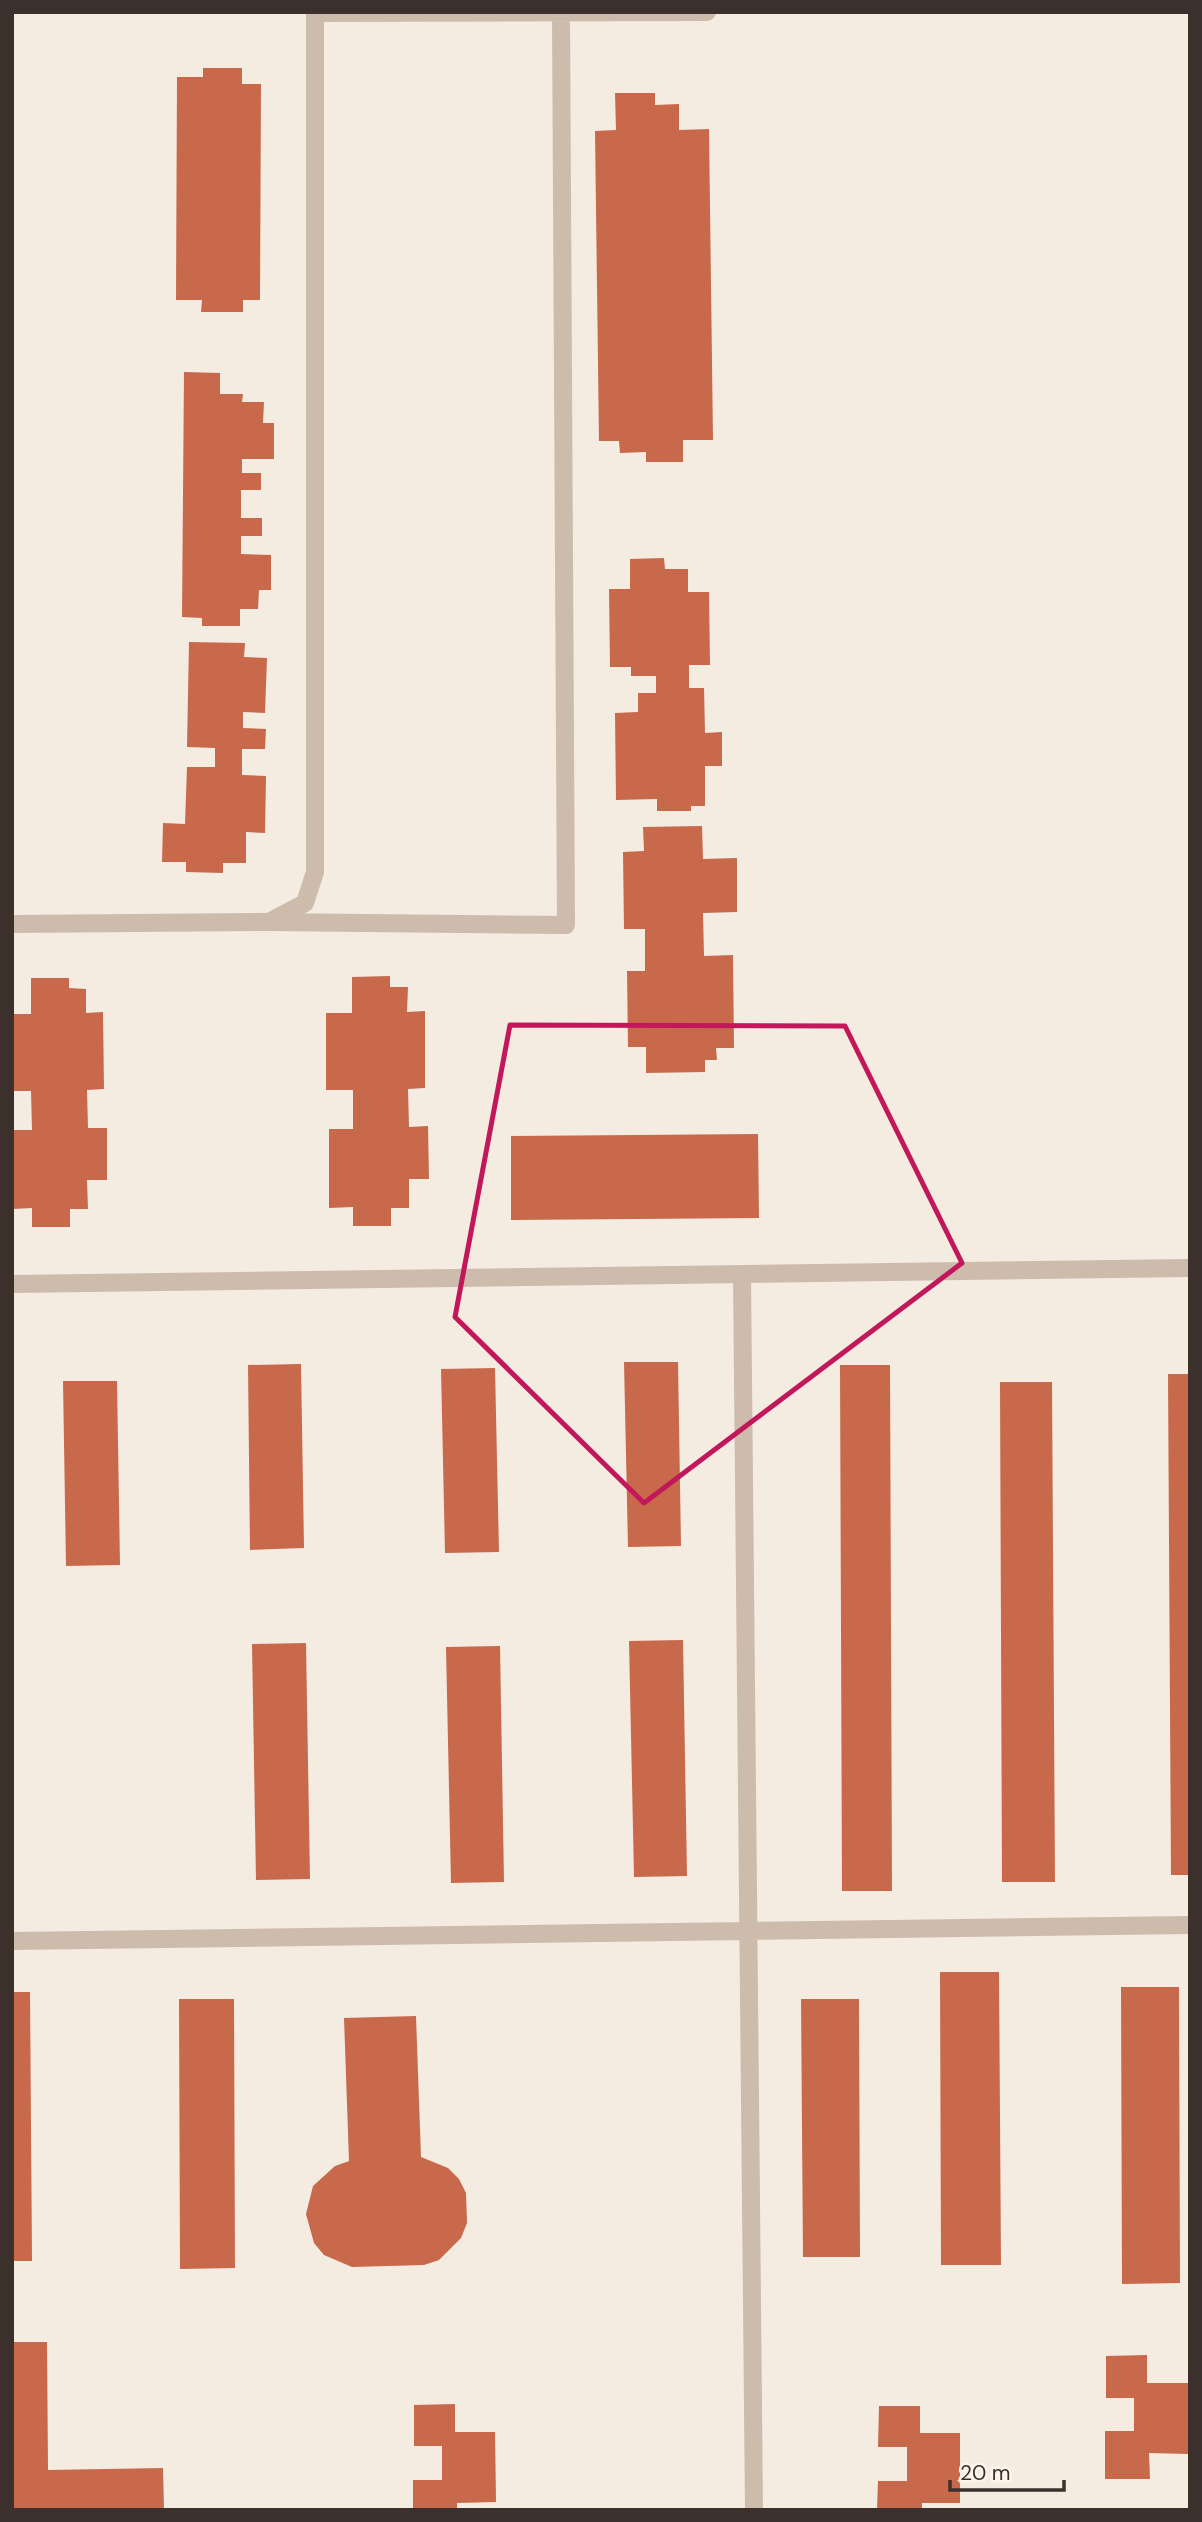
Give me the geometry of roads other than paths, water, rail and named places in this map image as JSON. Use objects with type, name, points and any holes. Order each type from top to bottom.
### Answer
[{"type":"street","points":[[12,923],[566,925],[561,12]]},
{"type":"street","points":[[269,922],[305,903],[314,872],[315,13],[707,12]]},
{"type":"street","points":[[12,1284],[1190,1268]]},
{"type":"street","points":[[742,1275],[754,2510]]},
{"type":"street","points":[[12,1941],[1190,1925]]}]
